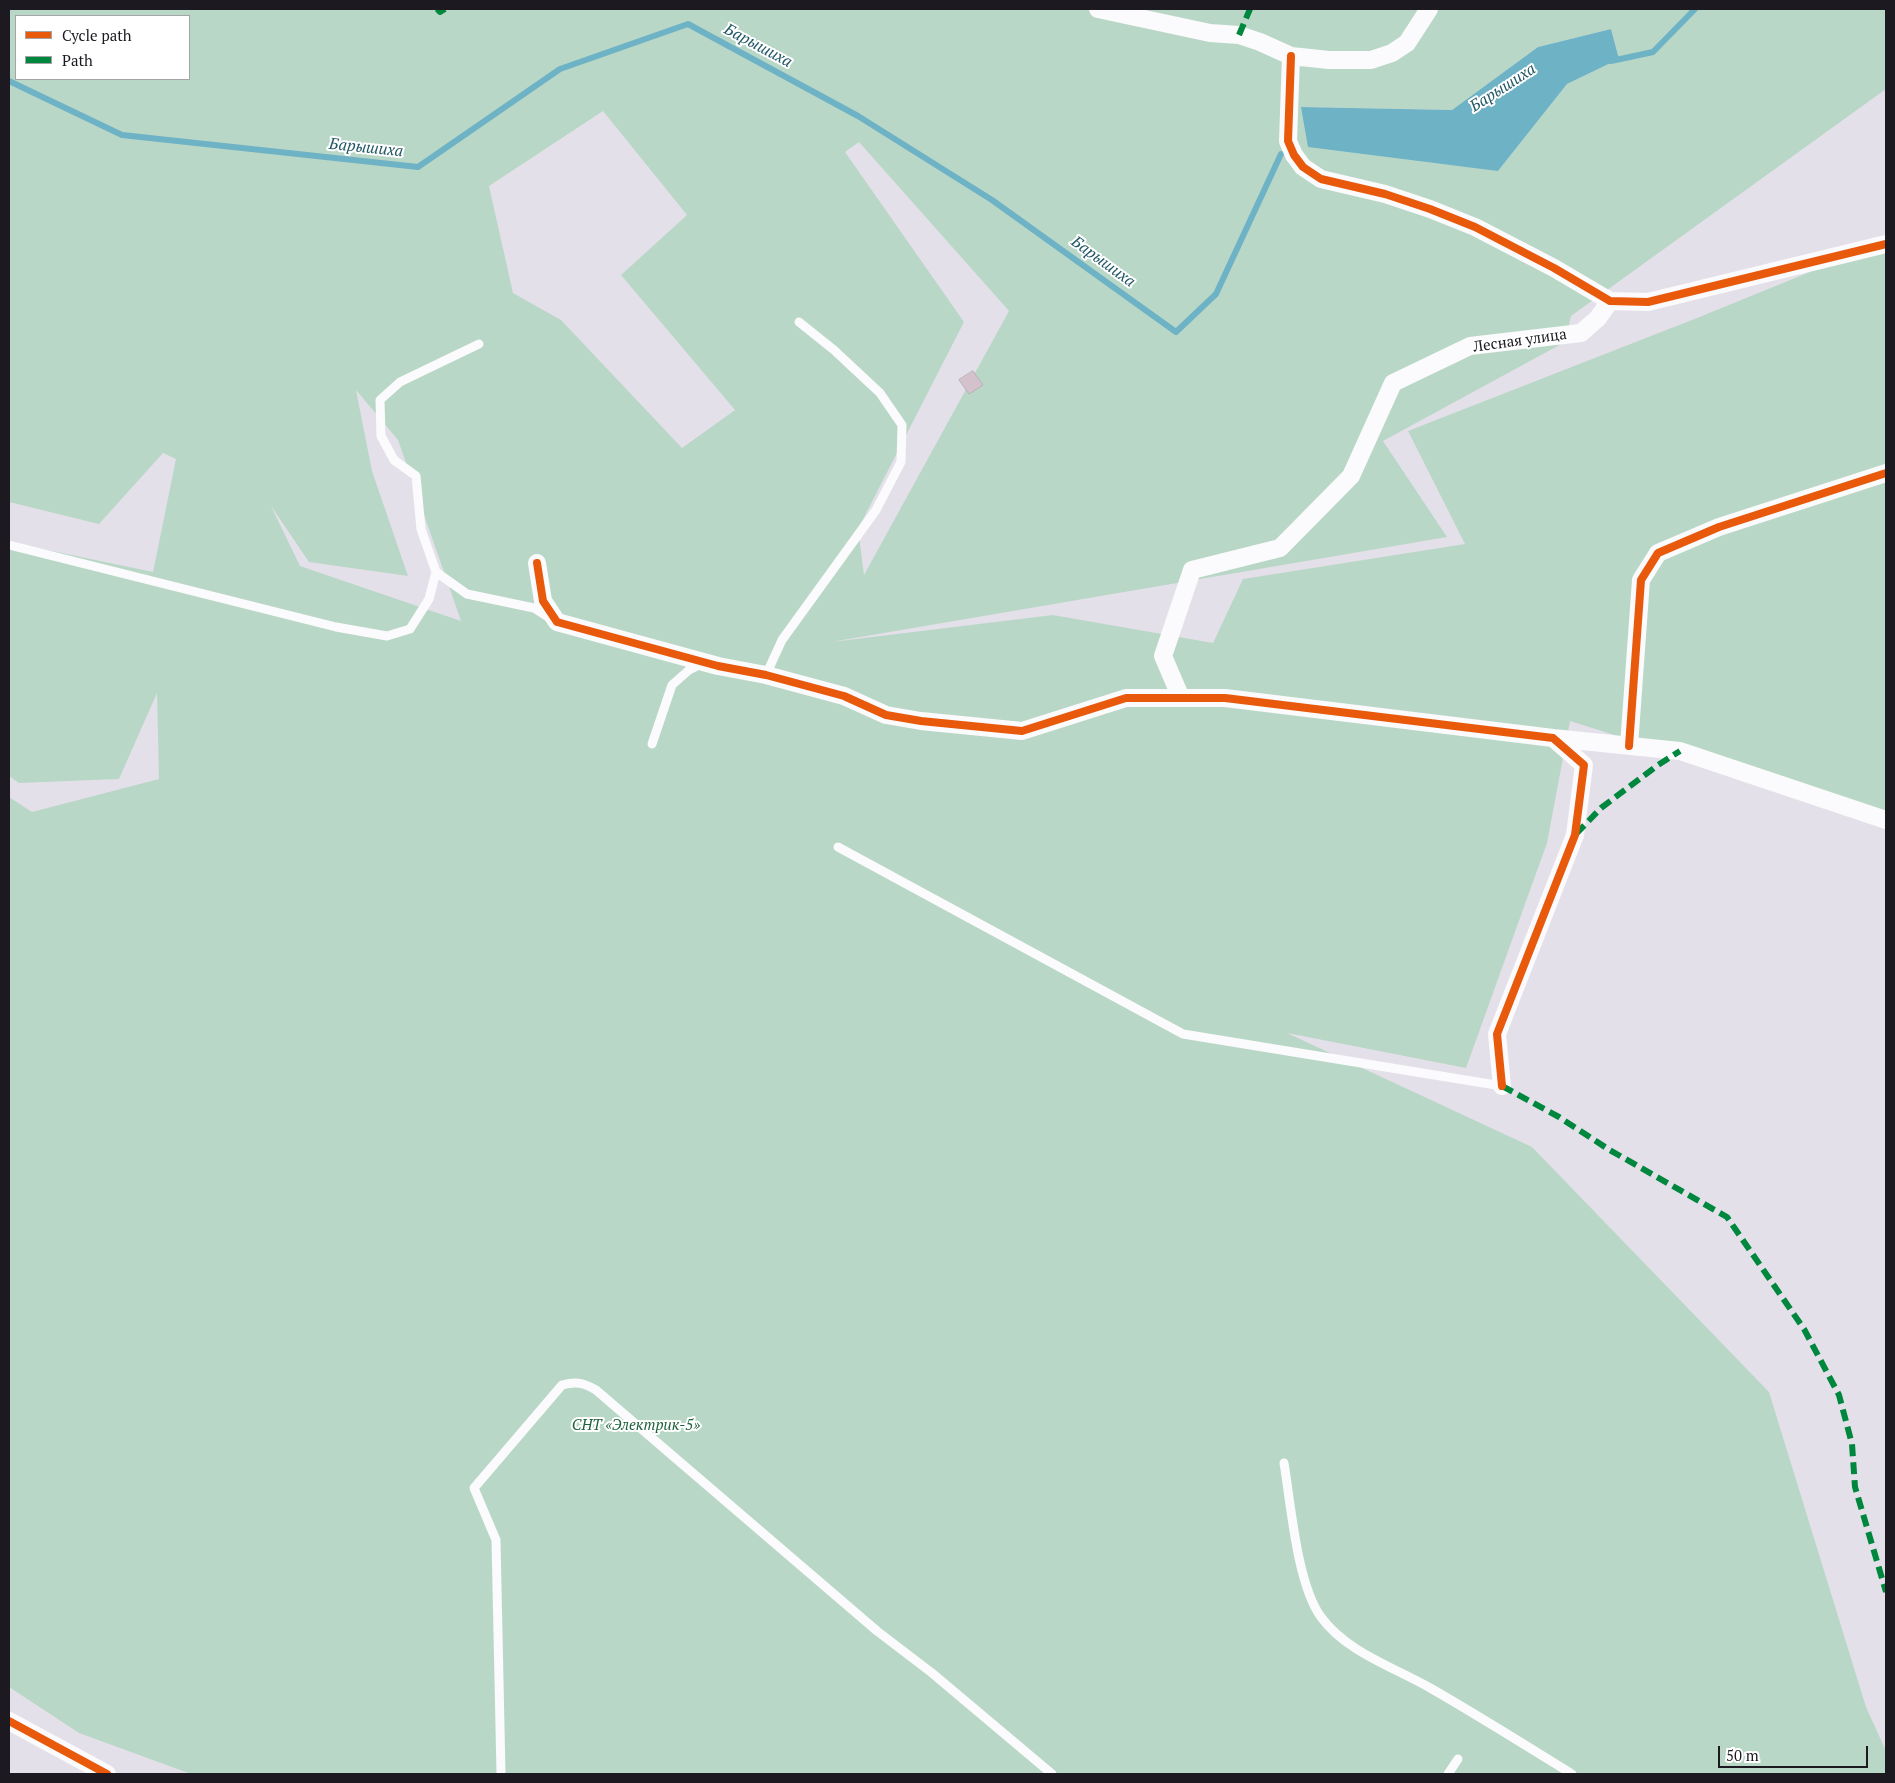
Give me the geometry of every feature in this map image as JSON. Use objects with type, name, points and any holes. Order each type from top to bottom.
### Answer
[{"type":"street","points":[[1098,9],[1210,33],[1239,35],[1291,56],[1329,60],[1370,60],[1392,53],[1407,43],[1428,9]]},
{"type":"street","points":[[1291,56],[1288,140],[1294,155],[1303,166],[1321,179],[1385,194],[1475,227],[1554,268],[1610,301],[1648,302],[1886,244]]},
{"type":"street","name":"Лесная улица","points":[[1181,698],[1164,656],[1192,570],[1280,548],[1351,476],[1393,383],[1470,346],[1581,333],[1598,318],[1610,301]]},
{"type":"street","points":[[1629,746],[1641,580],[1658,553],[1719,527],[1886,473]]},
{"type":"street","points":[[537,563],[543,601],[557,622],[705,662],[766,675],[844,696],[886,715],[921,721],[1022,731],[1126,698],[1225,698],[1553,738],[1680,751],[1886,820]]},
{"type":"street","points":[[1553,738],[1584,765]]},
{"type":"street","points":[[1502,1086],[1497,1034],[1574,835],[1584,765],[1610,744]]},
{"type":"street","points":[[9,1721],[107,1774]]},
{"type":"lane","points":[[766,675],[782,640],[876,510],[901,462],[902,425],[880,392],[834,350],[799,322]]},
{"type":"lane","points":[[9,545],[336,626],[387,636],[410,629],[430,599],[436,572],[422,529],[416,476],[394,460],[381,436],[380,400],[400,382],[479,344]]},
{"type":"lane","points":[[436,572],[467,594],[534,608],[557,622]]},
{"type":"lane","points":[[652,744],[672,685],[688,670],[705,662]]},
{"type":"lane","points":[[838,846],[1182,1034],[1502,1086]]},
{"type":"lane","points":[[501,1774],[496,1540],[474,1488],[562,1385],[582,1382],[596,1390],[877,1631],[932,1673],[1052,1774]]},
{"type":"lane","points":[[1284,1463],[1300,1564],[1308,1592],[1320,1616],[1337,1635],[1378,1661],[1431,1688],[1572,1774]]},
{"type":"lane","points":[[1448,1774],[1458,1759]]},
{"type":"green space","name":"СНТ «Электрик-5»","points":[[9,9],[1886,9],[1886,89],[1571,316],[1565,342],[1383,441],[1447,537],[831,642],[1053,615],[1213,643],[1243,579],[1465,544],[1408,431],[1697,318],[1886,241],[1886,821],[1570,721],[1547,843],[1466,1068],[1287,1033],[1532,1147],[1769,1392],[1866,1707],[1886,1751],[1886,1774],[191,1774],[79,1733],[9,1687],[9,797],[32,812],[159,779],[157,693],[119,779],[19,783],[9,776],[9,542],[153,572],[176,459],[163,453],[99,524],[9,502]],"holes":[[[1611,29],[1619,59],[1567,84],[1498,171],[1301,107],[1452,110],[1538,47]],[[603,111],[687,215],[621,275],[735,410],[682,448],[561,320],[513,293],[489,186]],[[859,142],[1009,311],[864,575],[858,529],[964,322],[845,152]],[[356,390],[398,440],[461,621],[300,566],[271,506],[309,562],[408,576],[372,471]]]},
{"type":"water","points":[[1611,29],[1619,59],[1567,84],[1498,171],[1308,147],[1301,107],[1452,110],[1538,47]]},
{"type":"building","points":[[973,371],[983,385],[969,394],[959,380]]},
{"type":"waterway","name":"Барышиха","points":[[1611,61],[1653,52],[1695,9]]},
{"type":"waterway","name":"Барышиха","points":[[9,81],[122,135],[418,167],[560,69],[688,24],[858,116],[992,200],[1176,332],[1216,294],[1281,154]]},
{"type":"marked path","points":[[437,9],[440,12],[445,9]]},
{"type":"marked path","points":[[1239,35],[1250,9]]},
{"type":"marked path","points":[[1576,834],[1601,808],[1658,765],[1680,751]]},
{"type":"marked path","points":[[1502,1086],[1559,1117],[1608,1149],[1727,1217],[1804,1329],[1839,1395],[1852,1444],[1855,1487],[1886,1592]]},
{"type":"cycle path","points":[[1291,56],[1288,141],[1294,155],[1303,167],[1321,179],[1385,194],[1475,227],[1554,268],[1610,301],[1648,302],[1886,244]]},
{"type":"cycle path","points":[[1629,746],[1641,580],[1658,553],[1719,527],[1886,473]]},
{"type":"cycle path","points":[[537,563],[543,601],[557,622],[718,666],[766,675],[844,696],[886,715],[921,721],[1022,731],[1126,698],[1225,698],[1553,738],[1584,765],[1575,835],[1497,1034],[1502,1086]]},
{"type":"cycle path","points":[[9,1721],[107,1774]]}]
